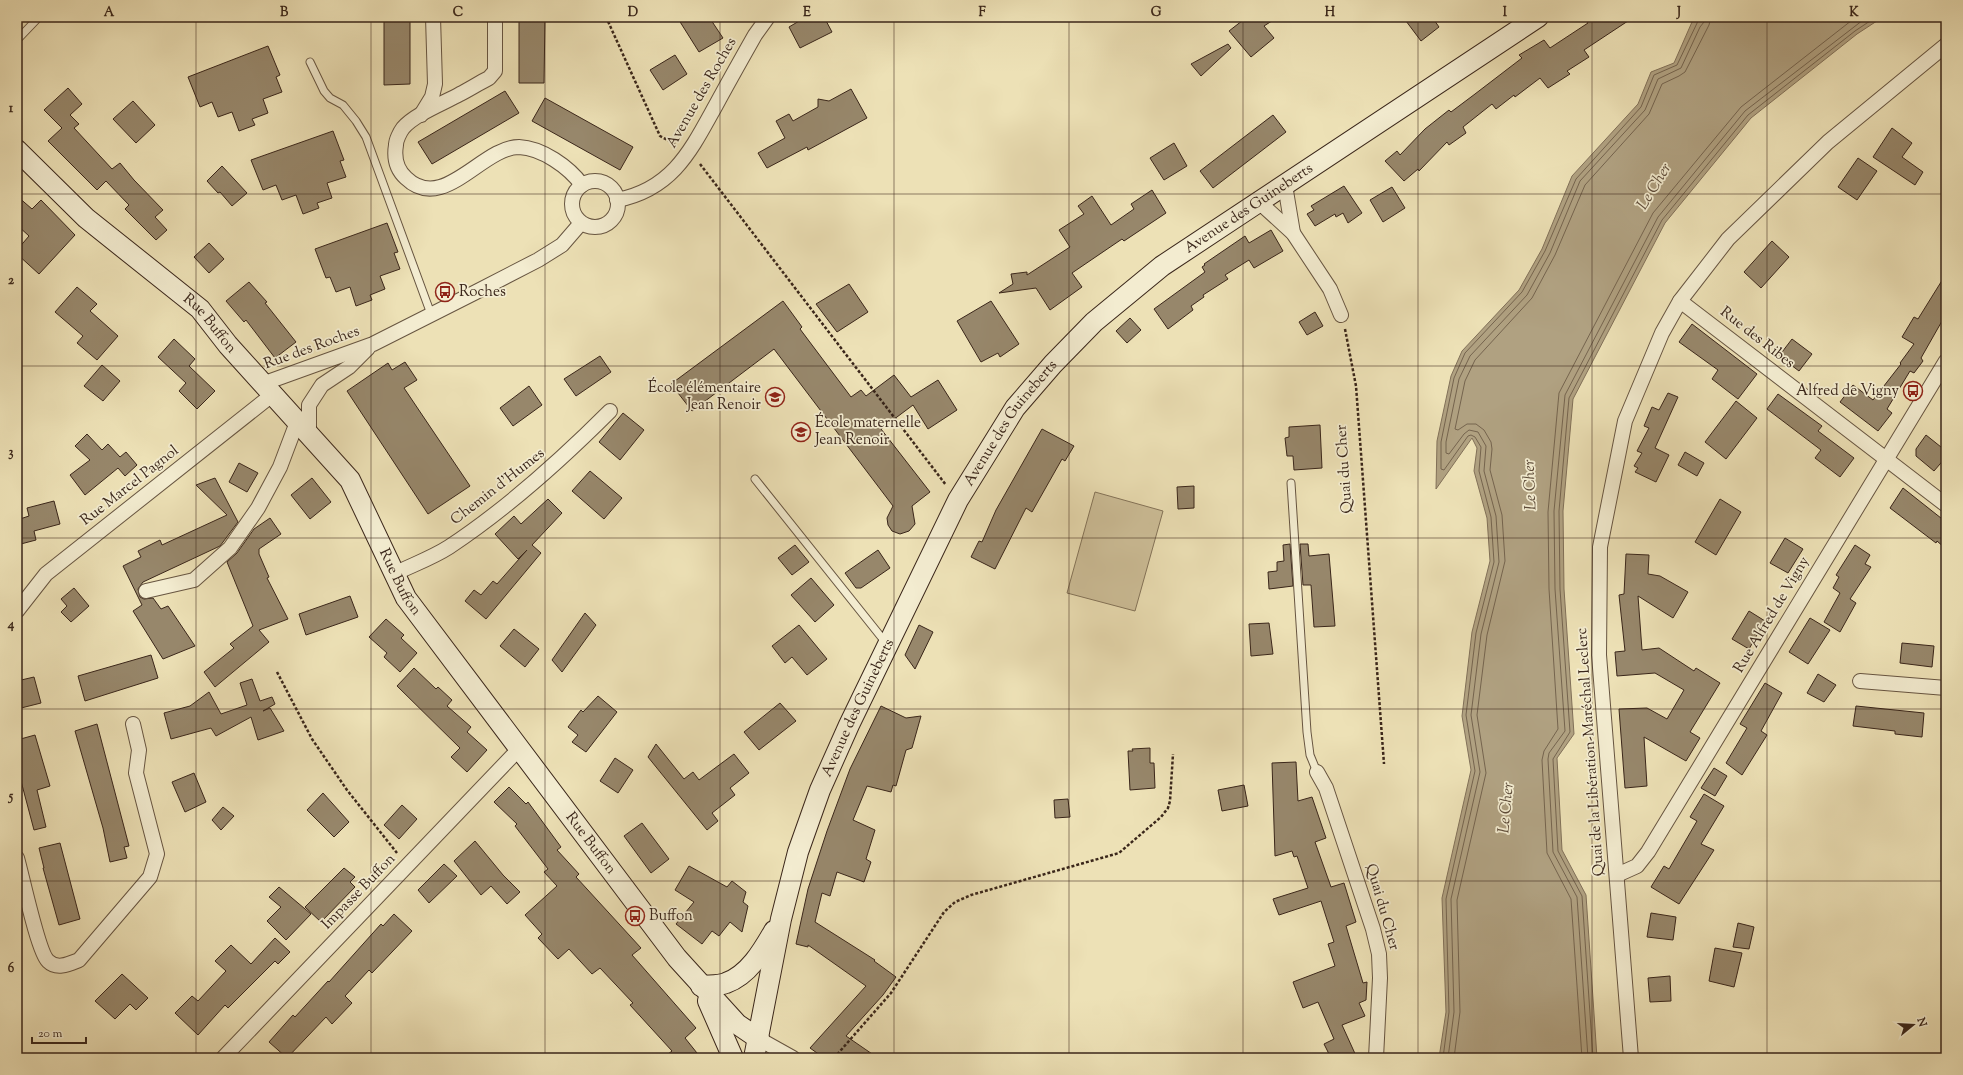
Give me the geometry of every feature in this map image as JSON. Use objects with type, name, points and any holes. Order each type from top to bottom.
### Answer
[{"type":"street","points":[[420,115],[432,97],[435,84],[432,17]]},
{"type":"street","points":[[495,17],[495,71],[489,78],[420,115],[404,128],[396,143],[395,158],[401,173],[413,185],[428,189],[442,187],[505,150],[516,147],[529,148],[539,151],[565,169],[582,185]]},
{"type":"street","name":"Avenue des Roches","points":[[617,200],[636,197],[653,187],[673,171],[690,152],[755,35],[768,17]]},
{"type":"street","name":"Avenue des Guineberts","points":[[756,1049],[782,919],[798,852],[820,790],[887,645],[958,500],[1020,403],[1053,364],[1094,322],[1162,266],[1538,17]]},
{"type":"street","name":"Quai de la Libération-Maréchal Leclerc","points":[[1631,1058],[1599,655],[1600,547],[1625,421],[1662,333],[1680,301],[1728,239],[1822,147],[1946,45]]},
{"type":"street","name":"Rue Buffon","points":[[17,150],[86,218],[200,309],[228,345],[267,390],[350,480],[372,523],[406,598],[677,958],[737,1024],[756,1049]]},
{"type":"street","points":[[597,181],[610,187],[617,200],[615,216],[610,222],[596,227],[581,223],[576,217],[572,203],[577,190],[582,185],[597,181]]},
{"type":"street","points":[[1285,185],[1294,232]]},
{"type":"street","points":[[1259,202],[1294,232],[1330,290],[1341,315]]},
{"type":"street","name":"Rue des Roches","points":[[267,390],[373,344],[538,260],[562,245],[581,223]]},
{"type":"street","name":"Rue des Ribes","points":[[1680,301],[1946,505]]},
{"type":"street","name":"Rue des Roches","points":[[303,428],[309,405],[322,385],[349,367],[373,344]]},
{"type":"street","name":"Rue Alfred de Vigny","points":[[1616,875],[1637,866],[1648,852],[1946,361]]},
{"type":"street","name":"Rue Marcel Pagnol","points":[[17,611],[46,574],[267,390]]},
{"type":"street","name":"Chemin d'Humes","points":[[394,574],[447,548],[498,511],[566,456],[610,411]]},
{"type":"street","points":[[146,591],[194,580],[230,548],[258,508],[303,428]]},
{"type":"street","points":[[1860,681],[1946,688]]},
{"type":"street","points":[[17,858],[40,945],[47,961],[55,966],[67,965],[79,960],[150,877],[157,854],[136,772],[139,750],[133,724]]},
{"type":"street","name":"Impasse Buffon","points":[[223,1058],[519,749]]},
{"type":"street","name":"Quai du Cher","points":[[1317,772],[1326,788],[1373,929],[1379,954],[1380,978],[1376,1058]]},
{"type":"street","points":[[733,1058],[702,986],[725,984],[743,973],[758,958],[782,919]]},
{"type":"street","points":[[756,1049],[793,1058]]},
{"type":"lane","points":[[17,40],[39,17]]},
{"type":"lane","points":[[310,62],[324,91],[330,98],[343,105],[356,121],[366,137],[431,314]]},
{"type":"lane","points":[[754,480],[887,645]]},
{"type":"lane","points":[[1291,483],[1307,732],[1310,755],[1317,772]]},
{"type":"path","points":[[606,17],[660,136],[690,152],[946,484]]},
{"type":"path","name":"Quai du Cher","points":[[1341,315],[1356,386],[1384,764]]},
{"type":"path","points":[[277,672],[312,739],[347,790],[407,866]]},
{"type":"path","points":[[834,1058],[891,993],[944,912],[955,902],[971,895],[1119,853],[1161,817],[1168,808],[1170,801],[1173,754]]},
{"type":"shaded area","points":[[1095,492],[1163,511],[1135,611],[1067,593]]},
{"type":"water","name":"Le Cher","points":[[1697,17],[1883,17],[1857,34],[1751,118],[1665,223],[1573,399],[1563,511],[1564,589],[1574,734],[1557,758],[1562,850],[1586,895],[1597,1058],[1439,1058],[1446,1012],[1442,898],[1471,770],[1462,716],[1472,632],[1490,561],[1487,518],[1474,471],[1477,448],[1472,438],[1436,489],[1437,441],[1451,376],[1462,351],[1519,290],[1542,249],[1572,176],[1638,104],[1651,72],[1674,63],[1692,22]]},
{"type":"building","points":[[384,17],[410,17],[410,84],[384,85]]},
{"type":"building","points":[[519,17],[545,17],[544,83],[519,83]]},
{"type":"building","points":[[677,17],[709,17],[723,38],[699,52]]},
{"type":"building","points":[[806,17],[824,17],[832,32],[800,48],[789,27]]},
{"type":"building","points":[[1247,17],[1278,17],[1264,26],[1274,38],[1251,57],[1229,31]]},
{"type":"building","points":[[1403,17],[1432,17],[1439,27],[1421,41]]},
{"type":"building","points":[[1584,17],[1634,17],[1584,50],[1589,57],[1567,71],[1570,74],[1548,88],[1540,78],[1496,109],[1492,104],[1463,127],[1466,133],[1449,145],[1447,142],[1419,171],[1418,169],[1404,181],[1385,161],[1397,151],[1400,155],[1425,129],[1449,110],[1451,112],[1522,58],[1519,55],[1544,40],[1550,48],[1588,23]]},
{"type":"building","points":[[1228,44],[1231,48],[1201,76],[1191,64]]},
{"type":"building","points":[[268,46],[280,75],[276,77],[282,92],[263,99],[268,113],[252,119],[255,125],[239,131],[232,112],[218,117],[212,102],[200,107],[188,77]]},
{"type":"building","points":[[675,55],[687,74],[663,90],[650,70]]},
{"type":"building","points":[[68,88],[82,104],[70,115],[79,124],[74,128],[112,169],[120,163],[163,210],[155,217],[167,230],[156,240],[125,209],[129,205],[106,181],[97,190],[48,141],[62,128],[44,110]]},
{"type":"building","points":[[851,89],[867,118],[808,150],[807,147],[767,168],[758,153],[785,138],[776,121],[789,114],[793,121],[818,107],[818,99],[829,101]]},
{"type":"building","points":[[505,91],[519,113],[432,164],[418,142]]},
{"type":"building","points":[[545,98],[633,147],[620,170],[532,121]]},
{"type":"building","points":[[133,101],[155,125],[136,143],[113,119]]},
{"type":"building","points":[[1273,115],[1286,132],[1213,188],[1200,171]]},
{"type":"building","points":[[1892,128],[1912,143],[1902,157],[1923,172],[1915,185],[1873,157]]},
{"type":"building","points":[[333,131],[344,160],[340,161],[346,177],[327,183],[332,198],[317,203],[319,208],[303,214],[296,195],[282,200],[276,185],[263,190],[251,160]]},
{"type":"building","points":[[1174,143],[1187,166],[1164,180],[1150,158]]},
{"type":"building","points":[[1858,158],[1877,171],[1857,200],[1838,187]]},
{"type":"building","points":[[222,166],[247,193],[232,206],[220,192],[218,193],[207,181]]},
{"type":"building","points":[[1344,186],[1362,213],[1348,223],[1343,213],[1336,217],[1335,214],[1315,226],[1307,214],[1314,210],[1311,206]]},
{"type":"building","points":[[1392,187],[1405,208],[1383,222],[1370,200]]},
{"type":"building","points":[[1152,190],[1166,213],[1124,241],[1122,239],[1072,273],[1082,287],[1050,310],[1036,288],[999,293],[1013,284],[1011,274],[1027,272],[1027,275],[1070,247],[1059,230],[1084,214],[1078,206],[1092,196],[1111,225],[1134,209],[1131,204]]},
{"type":"building","points":[[17,196],[32,209],[41,200],[75,235],[39,274],[17,254],[17,250],[29,236],[17,225]]},
{"type":"building","points":[[387,223],[398,252],[394,253],[400,269],[380,276],[385,289],[370,295],[372,300],[356,306],[350,287],[336,292],[330,277],[326,278],[315,249]]},
{"type":"building","points":[[1271,230],[1283,251],[1254,268],[1249,260],[1225,275],[1228,279],[1203,295],[1204,297],[1191,306],[1193,310],[1168,329],[1154,309],[1205,272],[1202,267],[1205,265],[1204,264],[1245,236],[1249,243]]},
{"type":"building","points":[[1772,241],[1789,257],[1761,288],[1744,272]]},
{"type":"building","points":[[209,243],[224,259],[209,273],[194,257]]},
{"type":"building","points":[[1946,274],[1946,314],[1921,358],[1923,361],[1914,373],[1910,371],[1887,409],[1892,413],[1878,431],[1840,402],[1853,385],[1873,400],[1901,364],[1900,363],[1914,344],[1902,337],[1914,317],[1918,319]]},
{"type":"building","points":[[249,282],[267,302],[265,303],[296,342],[275,358],[246,320],[244,322],[226,301]]},
{"type":"building","points":[[849,284],[868,312],[837,332],[816,304]]},
{"type":"building","points":[[77,287],[97,304],[90,311],[118,336],[97,360],[77,343],[83,336],[55,312]]},
{"type":"building","points":[[783,301],[802,327],[800,329],[851,397],[861,390],[866,396],[894,375],[911,397],[938,380],[957,410],[928,429],[913,405],[881,429],[930,492],[912,506],[915,524],[909,531],[900,534],[892,531],[888,525],[887,518],[893,506],[774,349],[692,411],[671,384]]},
{"type":"building","points":[[991,301],[1019,344],[1000,357],[998,353],[981,362],[957,321]]},
{"type":"building","points":[[1315,312],[1323,326],[1307,335],[1299,322]]},
{"type":"building","points":[[1130,318],[1141,330],[1127,343],[1116,331]]},
{"type":"building","points":[[1692,324],[1757,374],[1738,399],[1712,379],[1718,370],[1679,342]]},
{"type":"building","points":[[174,339],[195,359],[189,366],[215,391],[197,409],[179,391],[186,383],[158,357]]},
{"type":"building","points":[[1792,339],[1812,354],[1799,371],[1779,356]]},
{"type":"building","points":[[600,356],[611,372],[576,396],[564,379]]},
{"type":"building","points":[[405,362],[417,380],[404,388],[470,486],[428,514],[347,391],[388,363],[392,370]]},
{"type":"building","points":[[102,365],[120,381],[103,401],[84,386]]},
{"type":"building","points":[[529,386],[542,405],[513,426],[500,408]]},
{"type":"building","points":[[1668,393],[1678,397],[1655,448],[1669,455],[1656,482],[1635,472],[1638,468],[1634,466],[1642,453],[1637,451],[1649,428],[1644,426],[1652,407],[1659,410]]},
{"type":"building","points":[[1778,394],[1822,426],[1818,431],[1854,458],[1840,477],[1815,458],[1821,450],[1767,409]]},
{"type":"building","points":[[1736,401],[1757,418],[1726,459],[1705,442]]},
{"type":"building","points":[[623,413],[644,430],[620,460],[599,442]]},
{"type":"building","points":[[1320,425],[1322,468],[1294,470],[1293,456],[1287,456],[1285,438],[1289,437],[1289,427]]},
{"type":"building","points":[[1042,429],[1074,446],[1065,461],[1062,459],[1032,512],[1026,508],[995,569],[971,557],[979,541],[982,542],[996,510]]},
{"type":"building","points":[[87,434],[102,450],[108,444],[120,457],[126,452],[137,465],[125,476],[118,468],[85,495],[70,475],[90,460],[75,446]]},
{"type":"building","points":[[1926,435],[1946,451],[1946,457],[1934,471],[1916,456],[1916,449]]},
{"type":"building","points":[[1685,452],[1704,463],[1697,476],[1678,465]]},
{"type":"building","points":[[239,463],[258,473],[247,492],[229,482]]},
{"type":"building","points":[[590,471],[622,498],[604,519],[572,491]]},
{"type":"building","points":[[215,478],[238,522],[220,546],[143,582],[138,589],[140,597],[144,599],[153,598],[161,609],[168,606],[195,646],[163,659],[133,611],[142,605],[123,566],[141,557],[138,551],[160,540],[162,545],[227,515],[196,485]]},
{"type":"building","points":[[312,478],[331,502],[310,519],[291,495]]},
{"type":"building","points":[[1194,486],[1194,508],[1178,509],[1177,487]]},
{"type":"building","points":[[1903,488],[1946,522],[1946,549],[1890,508]]},
{"type":"building","points":[[548,499],[562,513],[532,545],[541,553],[486,619],[465,601],[474,590],[481,595],[493,581],[497,584],[527,550],[518,559],[495,534],[514,516],[521,524]]},
{"type":"building","points":[[1720,499],[1741,512],[1716,555],[1695,542]]},
{"type":"building","points":[[54,501],[60,524],[34,531],[36,540],[17,545],[17,520],[29,516],[27,508]]},
{"type":"building","points":[[270,518],[281,534],[259,549],[259,554],[269,577],[267,578],[288,619],[259,630],[269,642],[215,687],[204,672],[234,648],[230,644],[253,626],[227,562],[237,553],[254,529]]},
{"type":"building","points":[[1785,538],[1803,549],[1788,573],[1770,563]]},
{"type":"building","points":[[1290,544],[1293,586],[1269,589],[1268,572],[1277,571],[1277,562],[1284,561],[1283,545]]},
{"type":"building","points":[[1300,544],[1308,544],[1309,556],[1329,554],[1335,626],[1314,627],[1311,585],[1303,585]]},
{"type":"building","points":[[795,545],[809,562],[792,575],[778,558]]},
{"type":"building","points":[[1855,545],[1870,555],[1865,564],[1871,567],[1850,599],[1856,603],[1840,632],[1824,622],[1840,593],[1833,588],[1839,577],[1836,575]]},
{"type":"building","points":[[878,550],[890,568],[861,588],[856,588],[845,573]]},
{"type":"building","points":[[1626,554],[1649,555],[1648,574],[1660,576],[1688,592],[1673,618],[1638,596],[1642,650],[1659,648],[1694,671],[1696,668],[1720,683],[1690,732],[1700,738],[1686,761],[1644,737],[1647,786],[1625,788],[1619,709],[1647,708],[1667,719],[1684,690],[1655,673],[1617,676],[1615,652],[1625,651],[1619,595],[1624,594]]},
{"type":"building","points":[[811,578],[834,605],[815,622],[791,595]]},
{"type":"building","points":[[74,588],[89,606],[71,622],[61,612],[67,606],[61,599]]},
{"type":"building","points":[[350,596],[358,617],[306,635],[299,614]]},
{"type":"building","points":[[1749,611],[1765,621],[1749,649],[1732,639]]},
{"type":"building","points":[[585,613],[596,625],[562,672],[552,660]]},
{"type":"building","points":[[1810,618],[1830,630],[1808,664],[1789,652]]},
{"type":"building","points":[[386,619],[404,635],[401,638],[417,653],[400,672],[384,657],[387,653],[369,637]]},
{"type":"building","points":[[1269,623],[1273,654],[1251,656],[1249,624]]},
{"type":"building","points":[[799,625],[827,659],[807,675],[792,657],[785,663],[772,646]]},
{"type":"building","points":[[919,625],[933,632],[915,669],[905,655]]},
{"type":"building","points":[[514,629],[539,649],[525,667],[500,646]]},
{"type":"building","points":[[1902,643],[1934,646],[1932,667],[1900,663]]},
{"type":"building","points":[[151,655],[158,678],[85,701],[78,676]]},
{"type":"building","points":[[414,668],[436,689],[438,687],[452,700],[447,706],[471,727],[467,732],[487,750],[467,772],[451,757],[460,748],[397,686]]},
{"type":"building","points":[[1818,674],[1836,685],[1824,702],[1807,693]]},
{"type":"building","points":[[34,677],[41,703],[17,709],[17,681]]},
{"type":"building","points":[[252,679],[260,701],[272,697],[275,704],[263,711],[270,708],[284,731],[258,740],[251,717],[216,736],[211,728],[171,739],[164,713],[190,706],[209,692],[221,714],[247,705],[240,683]]},
{"type":"building","points":[[1765,683],[1782,693],[1761,731],[1767,735],[1742,775],[1726,763],[1747,728],[1740,724]]},
{"type":"building","points":[[598,696],[617,712],[586,752],[572,742],[578,735],[568,727],[581,710],[583,712]]},
{"type":"building","points":[[780,703],[796,721],[759,750],[744,732]]},
{"type":"building","points":[[881,706],[906,718],[921,716],[912,748],[906,750],[896,786],[893,785],[891,792],[867,786],[853,820],[875,830],[866,859],[871,862],[864,882],[837,872],[830,896],[822,893],[815,922],[875,960],[874,961],[896,977],[883,995],[846,1036],[878,1058],[824,1058],[810,1048],[866,986],[808,945],[808,947],[796,944],[808,889],[827,831],[850,769]]},
{"type":"building","points":[[1856,706],[1924,713],[1922,737],[1895,734],[1895,731],[1853,726]]},
{"type":"building","points":[[97,724],[129,846],[124,847],[127,858],[110,862],[103,828],[75,731]]},
{"type":"building","points":[[35,735],[50,786],[37,790],[46,827],[34,830],[17,766],[17,740]]},
{"type":"building","points":[[656,744],[684,779],[693,772],[699,780],[734,754],[749,773],[730,788],[735,795],[712,813],[718,821],[707,830],[648,757]]},
{"type":"building","points":[[1150,748],[1150,763],[1154,763],[1155,788],[1130,790],[1128,751],[1133,751],[1132,749]]},
{"type":"building","points":[[615,758],[633,770],[618,793],[600,781]]},
{"type":"building","points":[[1296,762],[1298,801],[1312,797],[1326,838],[1315,842],[1331,887],[1344,883],[1356,922],[1346,926],[1363,983],[1367,982],[1366,1000],[1359,1003],[1365,1016],[1342,1025],[1357,1058],[1331,1058],[1324,1044],[1334,1039],[1318,1002],[1303,1008],[1293,982],[1335,966],[1328,944],[1334,942],[1321,901],[1279,915],[1273,899],[1308,888],[1297,856],[1294,857],[1292,851],[1275,856],[1272,763]]},
{"type":"building","points":[[1714,768],[1727,776],[1715,796],[1701,788]]},
{"type":"building","points":[[194,773],[206,802],[185,812],[172,782]]},
{"type":"building","points":[[1244,785],[1248,806],[1222,811],[1218,790]]},
{"type":"building","points":[[509,787],[526,804],[528,802],[561,847],[557,850],[579,874],[576,877],[641,948],[632,955],[696,1028],[685,1038],[701,1058],[663,1058],[672,1051],[630,1005],[633,1003],[600,968],[592,974],[569,949],[558,959],[538,938],[542,934],[525,915],[557,886],[544,872],[548,869],[515,826],[517,824],[494,802]]},
{"type":"building","points":[[323,793],[349,822],[334,837],[307,810]]},
{"type":"building","points":[[1704,794],[1724,806],[1701,844],[1714,850],[1679,904],[1651,887],[1664,866],[1669,869],[1697,821],[1690,817]]},
{"type":"building","points":[[1068,799],[1070,817],[1055,818],[1054,800]]},
{"type":"building","points":[[402,805],[417,819],[399,839],[384,825]]},
{"type":"building","points":[[223,807],[234,816],[221,830],[212,820]]},
{"type":"building","points":[[642,823],[669,859],[651,873],[624,836]]},
{"type":"building","points":[[475,841],[503,875],[520,892],[507,904],[491,886],[481,895],[454,861]]},
{"type":"building","points":[[60,843],[80,919],[59,925],[39,848]]},
{"type":"building","points":[[444,864],[457,876],[429,903],[418,890]]},
{"type":"building","points":[[689,866],[727,887],[732,881],[746,892],[743,902],[748,906],[742,932],[730,922],[719,936],[712,931],[702,944],[676,924],[694,902],[675,890]]},
{"type":"building","points":[[344,868],[355,877],[350,882],[355,887],[321,922],[305,907]]},
{"type":"building","points":[[279,887],[311,914],[286,940],[267,921],[281,907],[269,897]]},
{"type":"building","points":[[1651,913],[1676,917],[1673,940],[1647,937]]},
{"type":"building","points":[[394,914],[412,931],[372,973],[369,970],[345,996],[352,1003],[332,1024],[326,1017],[287,1058],[269,1042],[293,1015],[295,1017],[328,981],[329,982],[381,924],[383,926]]},
{"type":"building","points":[[1738,923],[1754,927],[1749,949],[1733,947]]},
{"type":"building","points":[[275,938],[290,952],[278,964],[275,961],[228,1008],[225,1005],[198,1035],[175,1013],[192,996],[198,1001],[226,971],[215,961],[231,945],[251,964]]},
{"type":"building","points":[[1715,948],[1742,953],[1734,987],[1709,981]]},
{"type":"building","points":[[122,974],[148,998],[136,1010],[130,1004],[115,1019],[95,1001]]},
{"type":"building","points":[[1670,976],[1671,1001],[1650,1002],[1648,978]]},
{"type":"place","name":"Roches","points":[[445,292]]},
{"type":"place","name":"Alfred de Vigny","points":[[1913,391]]},
{"type":"place","name":"École élémentaire Jean Renoir","points":[[775,397]]},
{"type":"place","name":"École maternelle Jean Renoir","points":[[801,432]]},
{"type":"place","name":"Buffon","points":[[635,916]]}]
